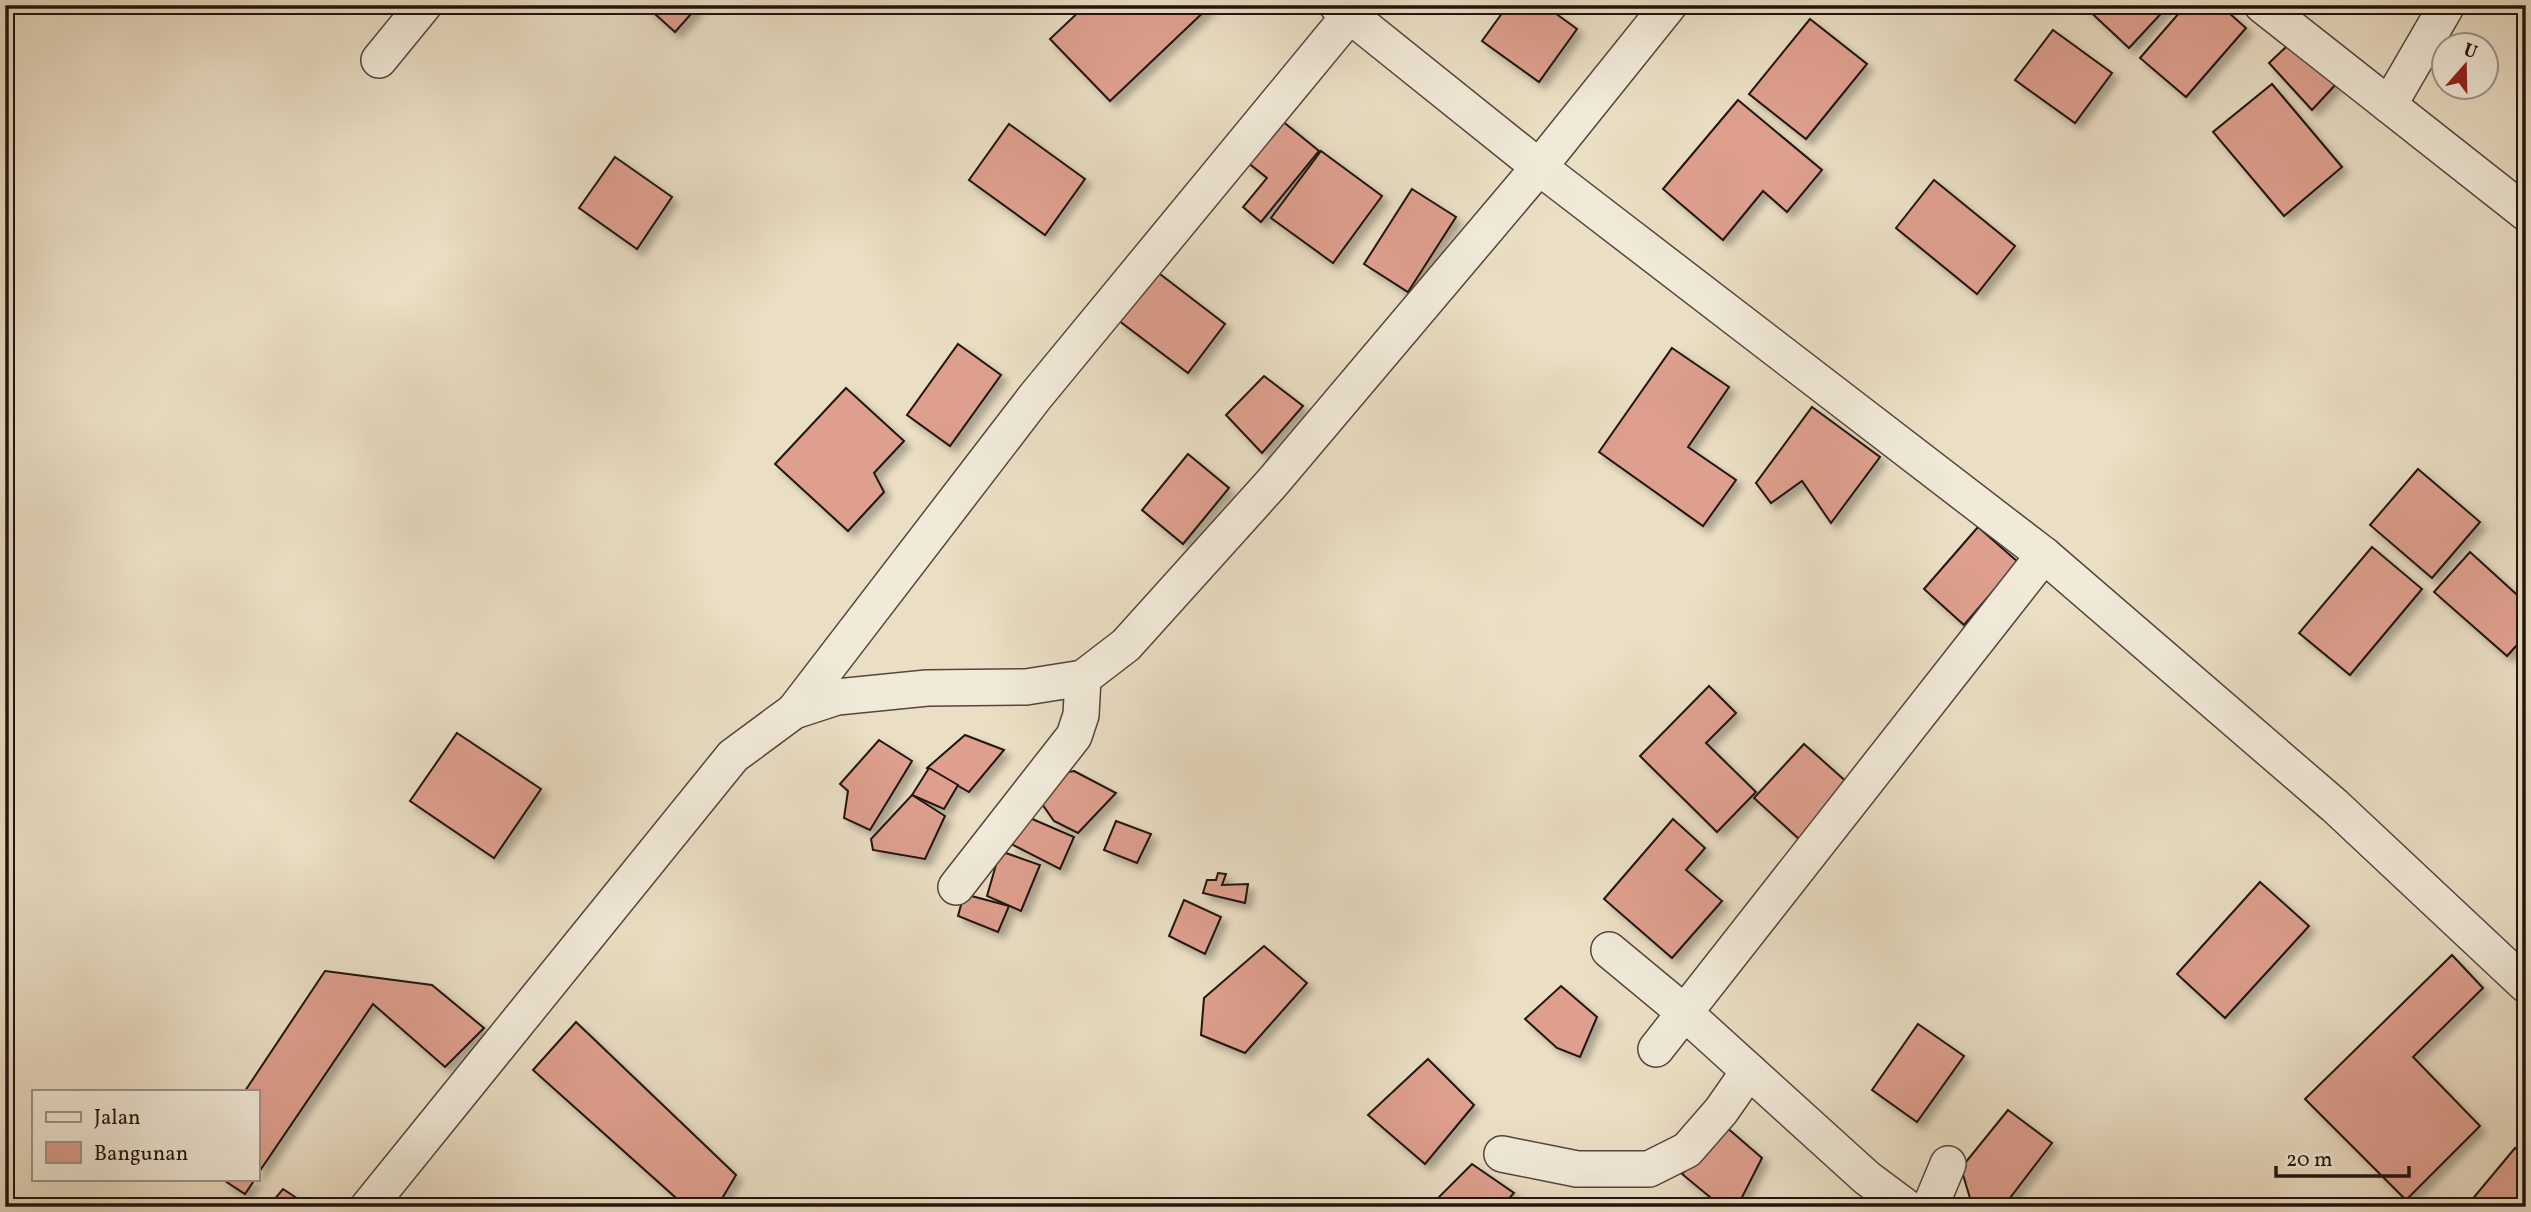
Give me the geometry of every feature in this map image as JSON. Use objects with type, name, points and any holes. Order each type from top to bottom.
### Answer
[{"type":"street","points":[[379,60],[424,5]]},
{"type":"street","points":[[794,711],[837,697],[927,688],[1026,687],[1083,678],[1126,645],[1272,483],[1539,167],[1669,5]]},
{"type":"street","points":[[2262,5],[2526,213]]},
{"type":"street","points":[[2389,105],[2447,5]]},
{"type":"street","points":[[368,1207],[733,756],[794,711],[1035,397],[1348,8],[1539,167],[2044,555],[2335,806],[2526,985]]},
{"type":"street","points":[[1656,1049],[2044,555]]},
{"type":"street","points":[[956,887],[1074,736],[1081,715],[1083,678]]},
{"type":"street","points":[[1609,950],[1685,1013],[1867,1178],[1906,1207]]},
{"type":"street","points":[[1502,1154],[1577,1169],[1649,1170],[1687,1150],[1721,1111],[1749,1071]]},
{"type":"street","points":[[1930,1207],[1948,1164]]},
{"type":"building","points":[[645,5],[699,5],[675,32]]},
{"type":"building","points":[[1086,5],[1211,5],[1110,101],[1050,39]]},
{"type":"building","points":[[1508,5],[1544,5],[1577,29],[1539,82],[1482,41]]},
{"type":"building","points":[[2083,5],[2169,5],[2129,48]]},
{"type":"building","points":[[2186,5],[2220,5],[2246,28],[2186,97],[2140,58]]},
{"type":"building","points":[[1810,19],[1867,64],[1806,139],[1749,94]]},
{"type":"building","points":[[2053,30],[2112,73],[2075,123],[2015,80]]},
{"type":"building","points":[[2288,45],[2337,83],[2312,110],[2269,63]]},
{"type":"building","points":[[2272,84],[2342,167],[2284,216],[2213,132]]},
{"type":"building","points":[[1738,100],[1822,170],[1787,212],[1763,191],[1723,240],[1663,189]]},
{"type":"building","points":[[1276,116],[1319,151],[1261,222],[1243,207],[1267,178],[1242,158]]},
{"type":"building","points":[[1009,124],[1085,179],[1045,235],[969,180]]},
{"type":"building","points":[[1321,151],[1382,196],[1333,263],[1271,218]]},
{"type":"building","points":[[615,157],[672,197],[637,249],[579,208]]},
{"type":"building","points":[[1934,180],[2015,246],[1977,294],[1896,228]]},
{"type":"building","points":[[1412,189],[1456,217],[1408,292],[1364,264]]},
{"type":"building","points":[[1156,271],[1225,324],[1188,373],[1118,320]]},
{"type":"building","points":[[958,344],[1001,375],[950,446],[907,415]]},
{"type":"building","points":[[1672,348],[1729,387],[1688,447],[1736,480],[1703,526],[1599,452]]},
{"type":"building","points":[[1264,376],[1303,406],[1262,453],[1226,415]]},
{"type":"building","points":[[846,388],[904,441],[874,473],[884,492],[848,531],[775,464]]},
{"type":"building","points":[[2526,395],[2526,411],[2518,405]]},
{"type":"building","points":[[1812,407],[1880,457],[1831,523],[1802,481],[1771,503],[1756,483]]},
{"type":"building","points":[[1188,454],[1229,488],[1183,544],[1142,510]]},
{"type":"building","points":[[2418,469],[2480,522],[2432,578],[2370,525]]},
{"type":"building","points":[[1978,527],[2018,562],[1964,625],[1924,589]]},
{"type":"building","points":[[2372,547],[2422,589],[2350,675],[2299,633]]},
{"type":"building","points":[[2470,552],[2526,603],[2526,635],[2507,656],[2434,592]]},
{"type":"building","points":[[1709,686],[1736,713],[1706,743],[1756,792],[1717,832],[1640,756]]},
{"type":"building","points":[[457,733],[541,789],[494,858],[410,801]]},
{"type":"building","points":[[965,735],[1004,750],[969,792],[927,768]]},
{"type":"building","points":[[879,740],[912,761],[870,830],[844,818],[848,791],[840,784]]},
{"type":"building","points":[[1804,744],[1849,784],[1799,839],[1754,798]]},
{"type":"building","points":[[929,768],[958,785],[944,809],[912,795]]},
{"type":"building","points":[[1074,771],[1116,793],[1078,833],[1054,821],[1033,791],[1048,776]]},
{"type":"building","points":[[912,795],[945,816],[925,859],[873,850],[871,839]]},
{"type":"building","points":[[1030,818],[1074,837],[1060,869],[1011,844]]},
{"type":"building","points":[[1673,819],[1705,848],[1686,870],[1722,901],[1672,958],[1604,899]]},
{"type":"building","points":[[1116,821],[1151,834],[1137,863],[1104,850]]},
{"type":"building","points":[[1000,851],[1040,865],[1021,911],[987,896]]},
{"type":"building","points":[[1218,873],[1226,874],[1222,885],[1248,884],[1245,903],[1203,893],[1207,880],[1216,880]]},
{"type":"building","points":[[2260,882],[2309,926],[2225,1018],[2177,974]]},
{"type":"building","points":[[964,894],[1009,906],[998,932],[958,916]]},
{"type":"building","points":[[1184,900],[1221,917],[1205,954],[1169,936]]},
{"type":"building","points":[[1264,946],[1307,983],[1245,1053],[1201,1035],[1204,998]]},
{"type":"building","points":[[2452,955],[2483,988],[2413,1057],[2480,1126],[2406,1200],[2305,1099]]},
{"type":"building","points":[[325,971],[432,985],[484,1028],[445,1067],[373,1004],[259,1172],[259,1090],[246,1090]]},
{"type":"building","points":[[1561,986],[1597,1017],[1580,1057],[1557,1048],[1525,1019]]},
{"type":"building","points":[[576,1022],[736,1175],[717,1207],[637,1207],[639,1204],[685,1206],[533,1070]]},
{"type":"building","points":[[1918,1024],[1964,1056],[1917,1122],[1872,1090]]},
{"type":"building","points":[[1428,1059],[1474,1105],[1425,1164],[1368,1115]]},
{"type":"building","points":[[2008,1110],[2052,1143],[2003,1207],[1992,1207],[1970,1198],[1961,1168]]},
{"type":"building","points":[[1725,1126],[1762,1158],[1737,1207],[1722,1207],[1682,1174]]},
{"type":"building","points":[[2515,1148],[2526,1157],[2526,1207],[2475,1207],[2470,1202]]},
{"type":"building","points":[[1472,1164],[1514,1193],[1501,1207],[1429,1207]]},
{"type":"building","points":[[224,1180],[254,1180],[245,1194]]},
{"type":"building","points":[[283,1189],[310,1207],[268,1207]]}]
